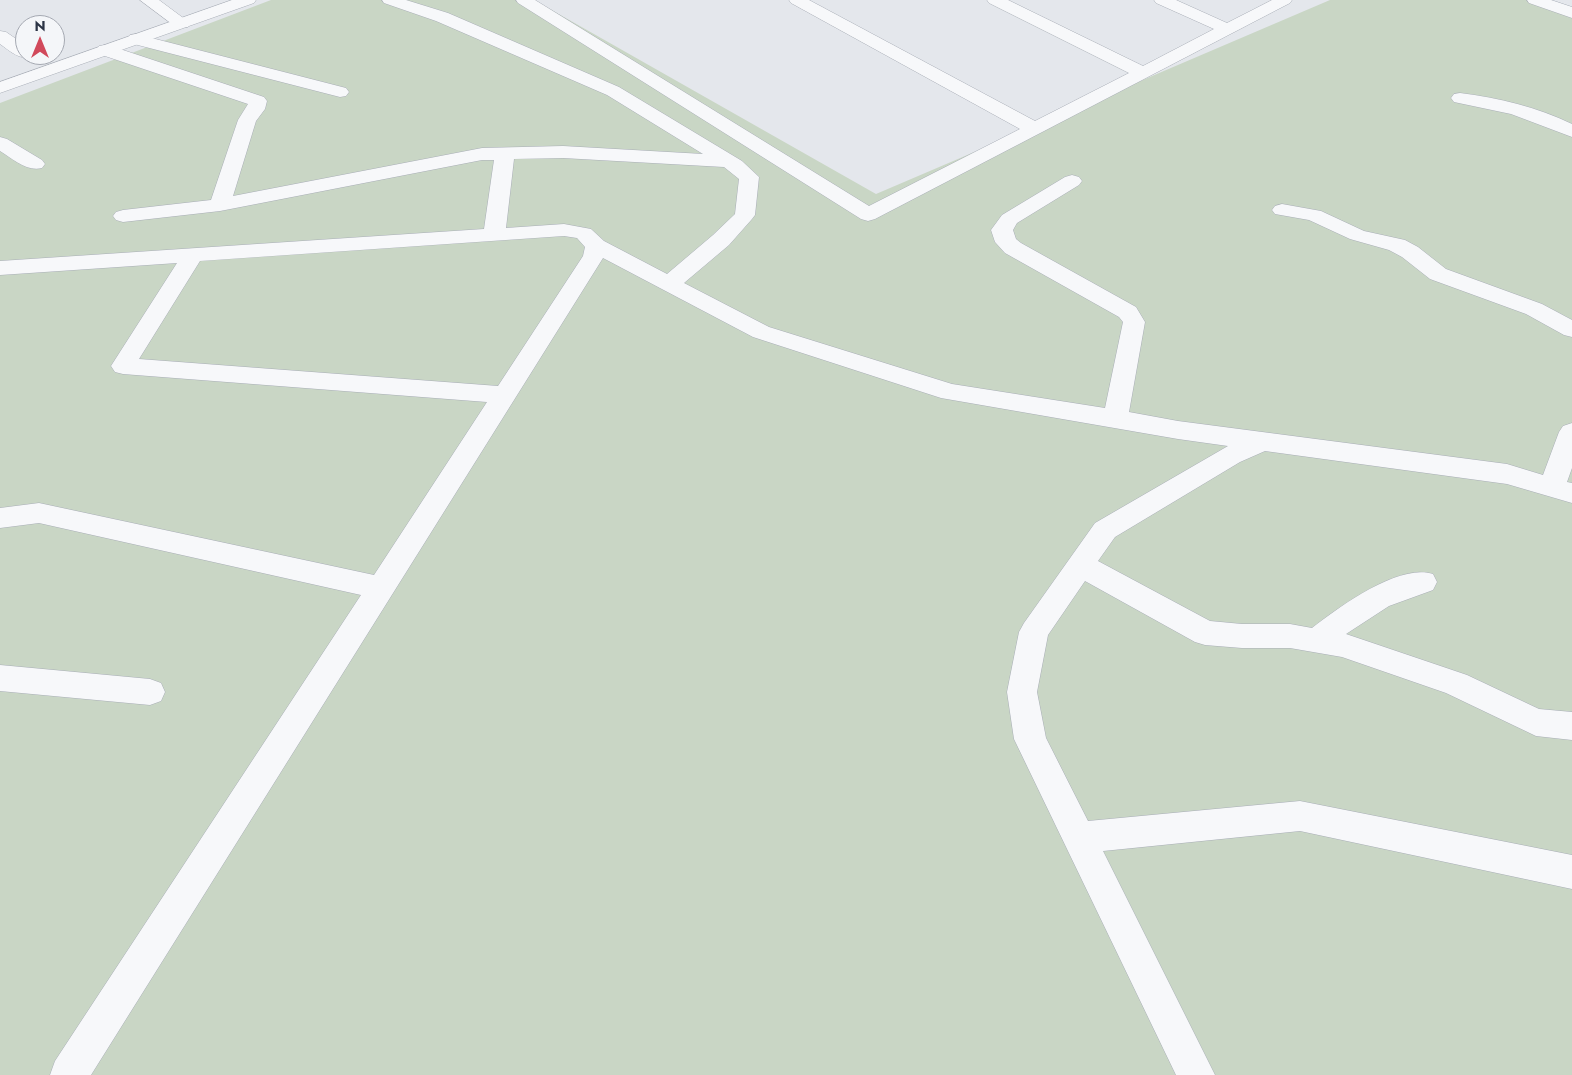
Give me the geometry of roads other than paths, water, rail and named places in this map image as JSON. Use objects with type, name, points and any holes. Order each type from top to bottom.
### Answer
[{"type":"street","points":[[148,0],[182,23]]},
{"type":"street","points":[[0,88],[248,0]]},
{"type":"street","points":[[390,0],[442,16],[612,91],[728,161],[749,177],[745,215],[720,240],[669,284]]},
{"type":"street","points":[[797,0],[1035,129]]},
{"type":"street","points":[[1162,0],[1228,29]]},
{"type":"street","points":[[531,1],[868,215],[1284,0]]},
{"type":"street","points":[[1536,0],[1572,13]]},
{"type":"street","points":[[1008,2],[1143,73]]},
{"type":"street","points":[[0,36],[15,46]]},
{"type":"street","points":[[136,40],[340,92]]},
{"type":"street","points":[[105,50],[258,101],[256,109],[247,120],[220,205]]},
{"type":"street","points":[[42,65],[49,70]]},
{"type":"street","points":[[1460,98],[1492,102],[1518,109],[1572,131]]},
{"type":"street","points":[[0,143],[35,164]]},
{"type":"street","points":[[124,216],[220,205],[482,154],[564,152],[728,161]]},
{"type":"street","points":[[494,235],[505,153]]},
{"type":"street","points":[[1072,181],[1009,219],[1002,230],[1006,242],[1013,248],[1128,312],[1134,322],[1115,418]]},
{"type":"street","points":[[1282,210],[1314,215],[1357,235],[1398,245],[1438,274],[1534,309],[1572,330]]},
{"type":"street","points":[[0,268],[564,230],[584,233],[596,246],[762,332],[950,392],[1261,442],[1507,474],[1562,490],[1572,432]]},
{"type":"street","points":[[69,1075],[594,256],[596,246]]},
{"type":"street","points":[[193,255],[124,366],[505,395]]},
{"type":"street","points":[[1196,1075],[1030,739],[1022,692],[1034,632],[1105,530],[1231,455],[1261,442]]},
{"type":"street","points":[[0,518],[39,513],[381,588]]},
{"type":"street","points":[[1082,565],[1205,633],[1242,636],[1290,636],[1342,645],[1456,684],[1536,722],[1572,726]]},
{"type":"street","points":[[1317,640],[1365,604],[1398,588],[1423,582]]},
{"type":"street","points":[[0,678],[150,692]]},
{"type":"street","points":[[1079,838],[1300,816],[1572,872]]}]
